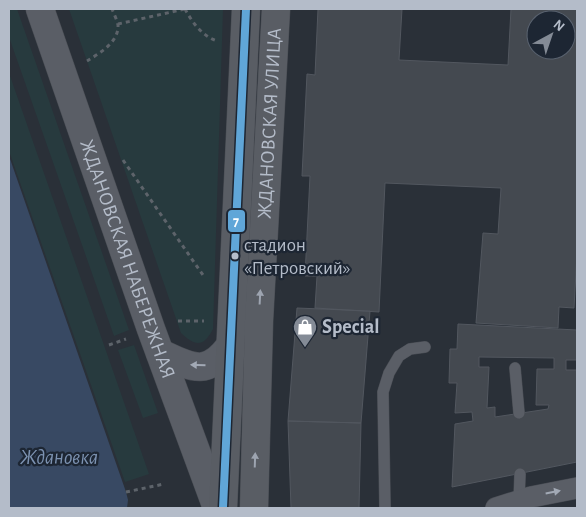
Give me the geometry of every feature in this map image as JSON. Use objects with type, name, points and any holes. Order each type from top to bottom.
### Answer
[{"type":"main road","name":"ЖДАНОВСКАЯ УЛИЦА","points":[[223,508],[246,9]]},
{"type":"main road","name":"ЖДАНОВСКАЯ УЛИЦА","points":[[254,508],[259,321],[276,9]]},
{"type":"street","name":"ЖДАНОВСКАЯ НАБЕРЕЖНАЯ","points":[[40,9],[160,353],[217,508]]},
{"type":"street","points":[[160,353],[185,364],[198,367],[210,365],[221,358],[230,346]]},
{"type":"street","points":[[507,506],[531,497],[577,488]]},
{"type":"lane","points":[[385,508],[383,392],[389,373],[399,356],[410,349],[425,348]]},
{"type":"lane","points":[[515,368],[519,413]]},
{"type":"lane","points":[[507,506],[520,474]]},
{"type":"path","points":[[83,64],[106,48],[116,35],[118,24],[112,9]]},
{"type":"path","points":[[118,24],[185,9],[195,26],[211,40],[219,42]]},
{"type":"path","points":[[121,158],[206,280]]},
{"type":"path","points":[[173,321],[208,320]]},
{"type":"path","points":[[109,345],[131,337]]},
{"type":"path","points":[[126,492],[164,484]]},
{"type":"green space","points":[[9,9],[17,9],[129,330],[114,336],[9,37]]},
{"type":"green space","points":[[69,9],[223,9],[213,329],[202,342],[190,341],[181,333]]},
{"type":"green space","points":[[9,73],[149,474],[125,482],[9,151]]},
{"type":"green space","points":[[134,345],[158,413],[143,418],[118,350]]},
{"type":"water","name":"Ждановка","points":[[9,156],[126,492],[127,508],[9,508]]},
{"type":"building","points":[[318,9],[402,9],[399,60],[508,65],[511,9],[577,9],[577,254],[574,308],[559,307],[558,328],[476,323],[483,233],[498,234],[501,188],[385,183],[379,312],[315,308],[317,276],[305,276],[310,176],[302,176],[307,74],[315,75]]},
{"type":"building","points":[[297,308],[370,311],[361,423],[288,421]]},
{"type":"building","points":[[458,324],[577,330],[577,360],[566,360],[566,370],[577,370],[577,462],[452,487],[455,424],[473,421],[472,412],[455,413],[457,383],[449,383],[450,349],[457,349]],"holes":[[[479,357],[554,358],[554,369],[537,369],[536,405],[549,405],[548,409],[495,417],[495,407],[487,408],[489,367],[479,367]]]},
{"type":"building","points":[[288,421],[361,423],[359,508],[291,508]]},
{"type":"transit line","name":"7","points":[[223,508],[246,9]]},
{"type":"place","name":"стадион «Петровский»","points":[[235,256]]},
{"type":"place","name":"Special","points":[[305,348]]}]
